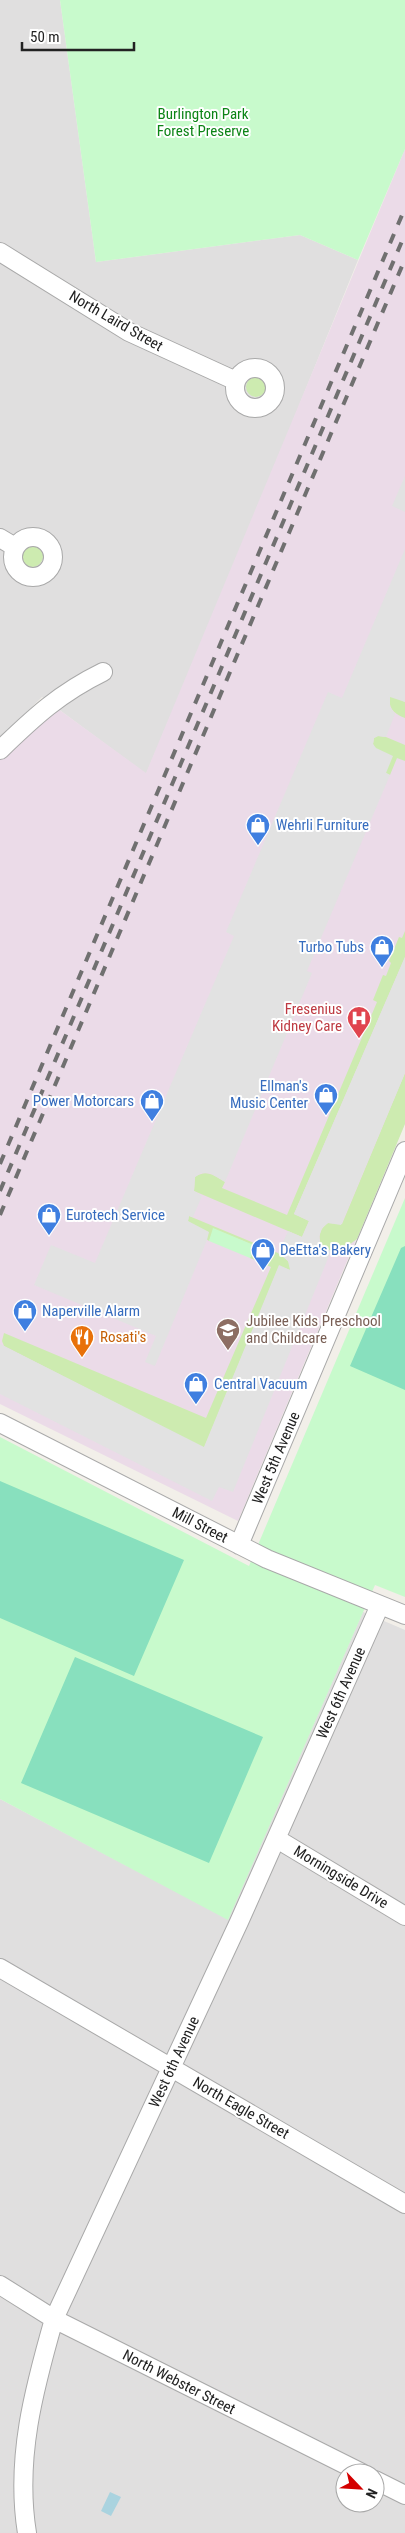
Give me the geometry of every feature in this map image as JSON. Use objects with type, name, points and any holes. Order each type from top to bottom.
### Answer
[{"type":"street","name":"North Laird Street","points":[[0,252],[129,332],[236,381]]},
{"type":"street","points":[[0,750],[48,706],[74,686],[103,672]]},
{"type":"street","name":"West 5th Avenue","points":[[239,1545],[405,1151]]},
{"type":"street","name":"Mill Street","points":[[0,1423],[267,1559],[405,1615]]},
{"type":"street","name":"West 6th Avenue","points":[[27,2533],[23,2476],[27,2430],[39,2372],[54,2318],[277,1839],[380,1605]]},
{"type":"street","name":"Morningside Drive","points":[[277,1839],[405,1916]]},
{"type":"street","name":"North Eagle Street","points":[[0,1968],[405,2204]]},
{"type":"street","name":"North Webster Street","points":[[0,2285],[54,2318],[342,2463]]},
{"type":"street","points":[[385,2485],[405,2495]]},
{"type":"shaded area","points":[[0,0],[60,0],[96,262],[300,235],[358,260],[232,571],[146,774],[42,697],[0,738]]},
{"type":"shaded area","points":[[405,149],[405,1123],[238,1521],[0,1404],[0,759],[54,706],[146,773]]},
{"type":"shaded area","points":[[405,476],[405,512],[392,506]]},
{"type":"shaded area","points":[[405,549],[405,702],[390,697],[390,707],[395,714],[386,737],[378,736],[374,738],[373,744],[376,748],[393,756],[386,773],[390,775],[307,971],[312,973],[225,1182],[210,1173],[201,1173],[195,1177],[194,1191],[202,1196],[193,1217],[189,1216],[188,1221],[209,1232],[155,1366],[145,1362],[156,1336],[34,1285],[51,1245],[95,1263],[234,936],[226,932],[328,692],[342,698]]},
{"type":"shaded area","points":[[405,957],[405,1073],[341,1225],[328,1223],[322,1228],[319,1237],[321,1245],[331,1251],[233,1492],[219,1487],[212,1501],[0,1394],[0,1344],[204,1447],[279,1265],[290,1270],[288,1261],[278,1253],[288,1231],[302,1237],[309,1221],[294,1214]]},
{"type":"shaded area","points":[[363,1612],[405,1630],[405,2533],[0,2533],[0,1799],[228,1919]]},
{"type":"green space","name":"Burlington Park Forest Preserve","points":[[60,0],[405,0],[405,149],[358,260],[300,235],[96,262]]},
{"type":"green space","points":[[256,377],[263,380],[266,387],[263,394],[256,397],[249,394],[246,387],[249,380]]},
{"type":"green space","points":[[28,545],[36,545],[43,552],[43,560],[36,567],[28,567],[21,560],[21,552]]},
{"type":"green space","points":[[393,696],[405,702],[405,718],[395,713],[391,708],[390,697]]},
{"type":"green space","points":[[378,736],[386,737],[405,745],[405,761],[397,758],[390,775],[386,773],[373,744],[374,738]]},
{"type":"green space","points":[[405,931],[405,957],[294,1214],[309,1221],[302,1237],[194,1191],[195,1177],[203,1173],[210,1174],[225,1182],[222,1188],[287,1215],[377,1002],[373,1000],[383,975],[386,976],[391,963],[389,961],[399,937],[402,938]]},
{"type":"green space","points":[[405,1073],[405,1124],[357,1239],[345,1248],[331,1251],[321,1246],[320,1233],[328,1223],[342,1224]]},
{"type":"green space","points":[[405,1198],[405,1597],[375,1585],[228,1920],[0,1799],[0,1437],[249,1566]]},
{"type":"green space","points":[[189,1216],[278,1253],[290,1264],[290,1270],[279,1266],[204,1448],[4,1346],[2,1341],[4,1333],[206,1418],[271,1267],[250,1258],[255,1246],[214,1229],[209,1241],[206,1239],[208,1232],[190,1224],[188,1221]]},
{"type":"green space","points":[[213,1228],[256,1246],[250,1258],[209,1241]]},
{"type":"green space","points":[[405,1246],[405,1390],[350,1366],[401,1248]]},
{"type":"green space","points":[[0,1481],[184,1560],[134,1676],[0,1618]]},
{"type":"green space","points":[[75,1657],[263,1737],[209,1863],[21,1783]]},
{"type":"water","points":[[110,2492],[121,2497],[111,2516],[101,2511]]},
{"type":"railway","points":[[0,1164],[405,208]]},
{"type":"railway","points":[[0,1191],[405,234]]},
{"type":"railway","points":[[0,1215],[405,259]]},
{"type":"place","name":"Wehrli Furniture","points":[[258,846]]},
{"type":"place","name":"Turbo Tubs","points":[[382,968]]},
{"type":"place","name":"Fresenius Kidney Care","points":[[359,1039]]},
{"type":"place","name":"Ellman's Music Center","points":[[326,1116]]},
{"type":"place","name":"Power Motorcars","points":[[152,1122]]},
{"type":"place","name":"Eurotech Service","points":[[49,1236]]},
{"type":"place","name":"DeEtta's Bakery","points":[[263,1271]]},
{"type":"place","name":"Naperville Alarm","points":[[25,1332]]},
{"type":"place","name":"Jubilee Kids Preschool and Childcare","points":[[228,1351]]},
{"type":"place","name":"Rosati's","points":[[82,1358]]},
{"type":"place","name":"Central Vacuum","points":[[196,1405]]}]
